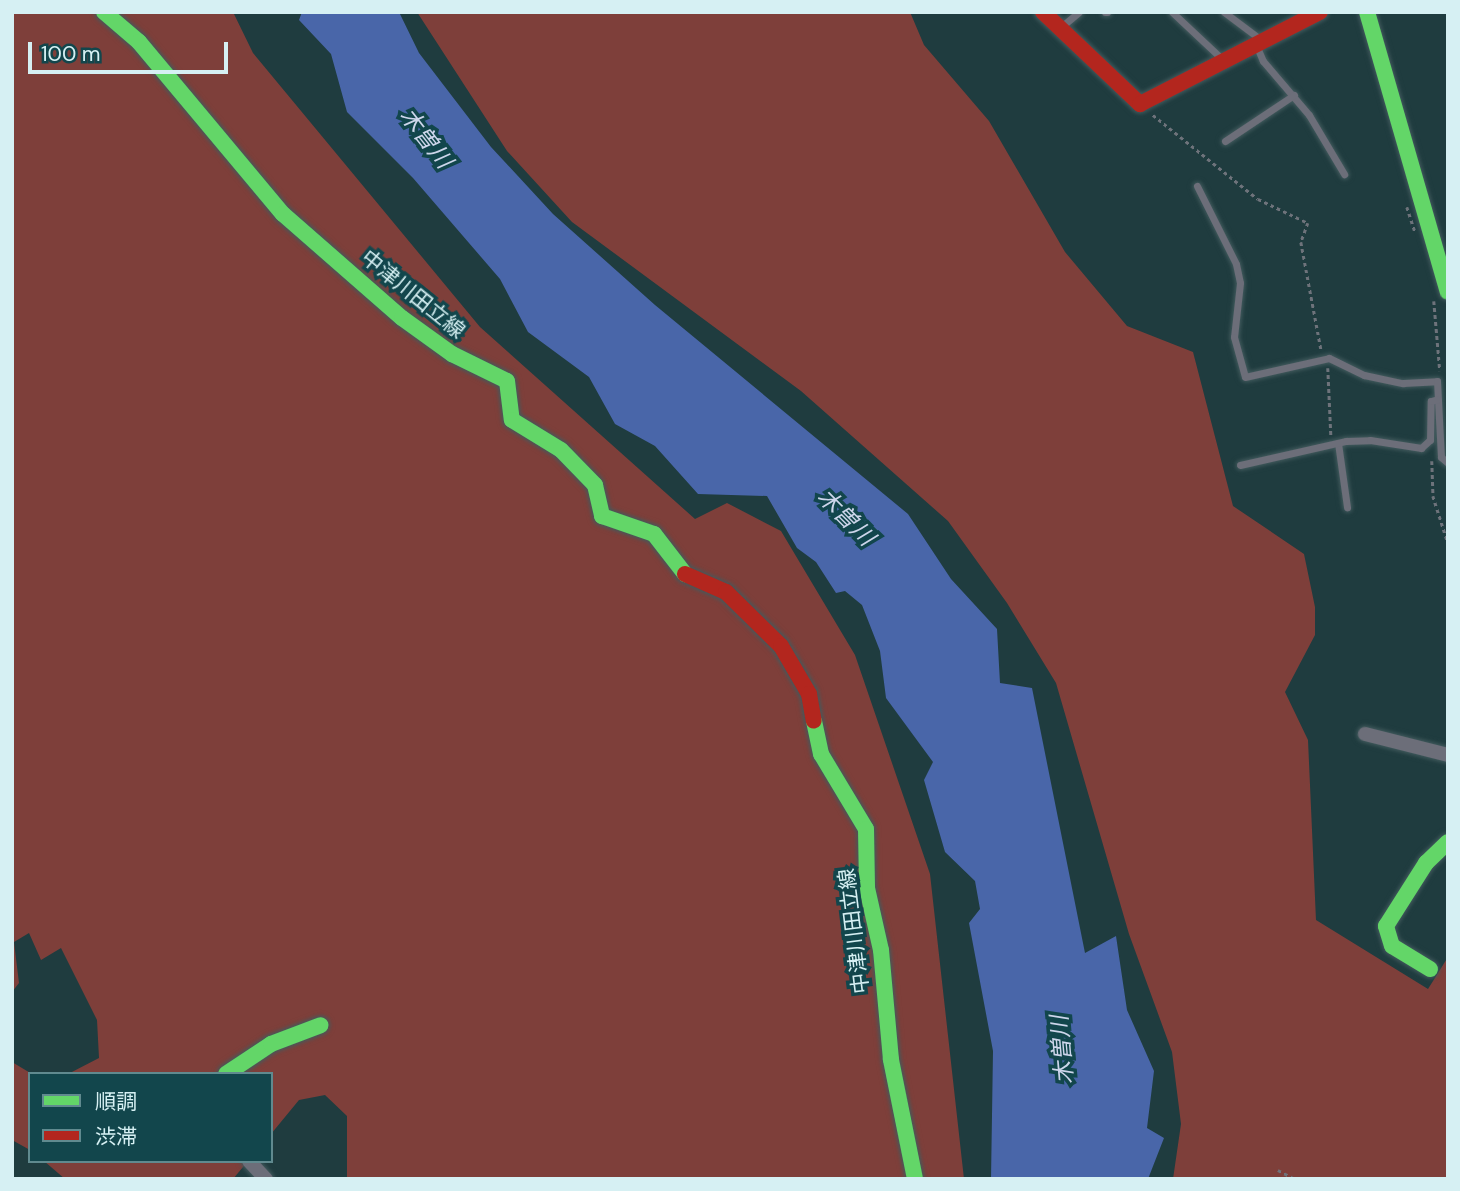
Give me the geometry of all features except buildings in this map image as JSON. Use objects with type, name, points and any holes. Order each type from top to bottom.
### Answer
[{"type":"main road","name":"中津川田立線","points":[[104,12],[139,42],[290,221],[402,318],[452,354],[507,381],[512,420],[561,450],[595,485],[602,516],[654,534],[689,579],[726,592],[781,646],[809,694],[821,754],[866,829],[867,888],[881,950],[891,1060],[915,1179]]},
{"type":"main road","points":[[1043,12],[1140,104],[1261,45],[1320,12]]},
{"type":"main road","points":[[1367,12],[1448,292]]},
{"type":"main road","points":[[1430,969],[1392,946],[1386,926],[1426,863],[1448,842]]},
{"type":"main road","points":[[229,1072],[271,1044],[321,1025]]},
{"type":"street","points":[[1365,734],[1448,755]]},
{"type":"street","points":[[250,1163],[266,1179]]},
{"type":"lane","points":[[1060,28],[1079,12]]},
{"type":"lane","points":[[1172,12],[1225,62]]},
{"type":"lane","points":[[1224,12],[1261,45],[1263,61],[1294,95],[1344,174]]},
{"type":"lane","points":[[1225,141],[1294,95]]},
{"type":"lane","points":[[1197,186],[1236,264],[1240,283],[1234,337],[1240,370],[1245,377],[1325,358],[1364,375],[1403,383],[1437,381],[1441,457],[1448,463]]},
{"type":"lane","points":[[1240,465],[1335,444],[1370,440],[1409,450],[1430,440],[1431,401],[1438,399]]},
{"type":"lane","points":[[1335,444],[1347,508]]},
{"type":"path","points":[[1140,104],[1258,199],[1308,223],[1301,242],[1325,358],[1335,444]]},
{"type":"path","points":[[1430,440],[1433,496],[1448,542]]},
{"type":"path","points":[[1278,1170],[1295,1179]]},
{"type":"shaded area","points":[[12,12],[233,12],[253,53],[480,327],[695,519],[727,503],[781,531],[855,655],[930,874],[964,1179],[347,1179],[347,1116],[325,1095],[299,1100],[273,1132],[273,1072],[72,1072],[99,1058],[97,1020],[61,948],[41,960],[29,933],[14,942],[19,983],[12,992]]},
{"type":"shaded area","points":[[417,12],[910,12],[924,45],[989,121],[1065,252],[1127,326],[1193,352],[1233,506],[1304,554],[1315,607],[1315,635],[1285,692],[1308,740],[1316,920],[1428,989],[1448,957],[1448,1179],[1173,1179],[1181,1124],[1172,1052],[1129,934],[1056,683],[1007,603],[948,521],[801,391],[572,222],[507,151]]},
{"type":"shaded area","points":[[12,1062],[29,1072],[28,1149],[12,1140]]},
{"type":"shaded area","points":[[46,1163],[246,1163],[233,1179],[65,1179]]},
{"type":"water","name":"木曽川","points":[[302,12],[399,12],[419,53],[491,147],[553,214],[655,305],[908,514],[951,579],[997,629],[1000,683],[1032,688],[1085,953],[1116,936],[1127,1010],[1154,1071],[1147,1128],[1164,1138],[1148,1179],[991,1179],[993,1051],[969,923],[980,909],[975,881],[945,852],[924,780],[933,762],[886,698],[880,651],[862,605],[845,591],[836,593],[816,562],[797,548],[767,496],[698,494],[655,446],[615,424],[589,377],[528,332],[500,279],[413,178],[347,112],[331,54],[299,20]]},
{"type":"traffic: fast","points":[[104,12],[139,42],[283,214],[402,318],[452,354],[507,381],[512,420],[561,450],[595,485],[602,516],[654,534],[685,574]]},
{"type":"traffic: fast","points":[[1367,12],[1448,292]]},
{"type":"traffic: fast","points":[[814,721],[821,754],[866,829],[867,888],[881,950],[891,1060],[915,1179]]},
{"type":"traffic: fast","points":[[1430,969],[1392,946],[1386,926],[1426,863],[1448,842]]},
{"type":"traffic: fast","points":[[229,1072],[271,1044],[321,1025]]},
{"type":"traffic: jam","points":[[1043,12],[1140,104],[1320,12]]},
{"type":"traffic: jam","points":[[685,574],[726,592],[781,646],[809,694],[814,721]]}]
